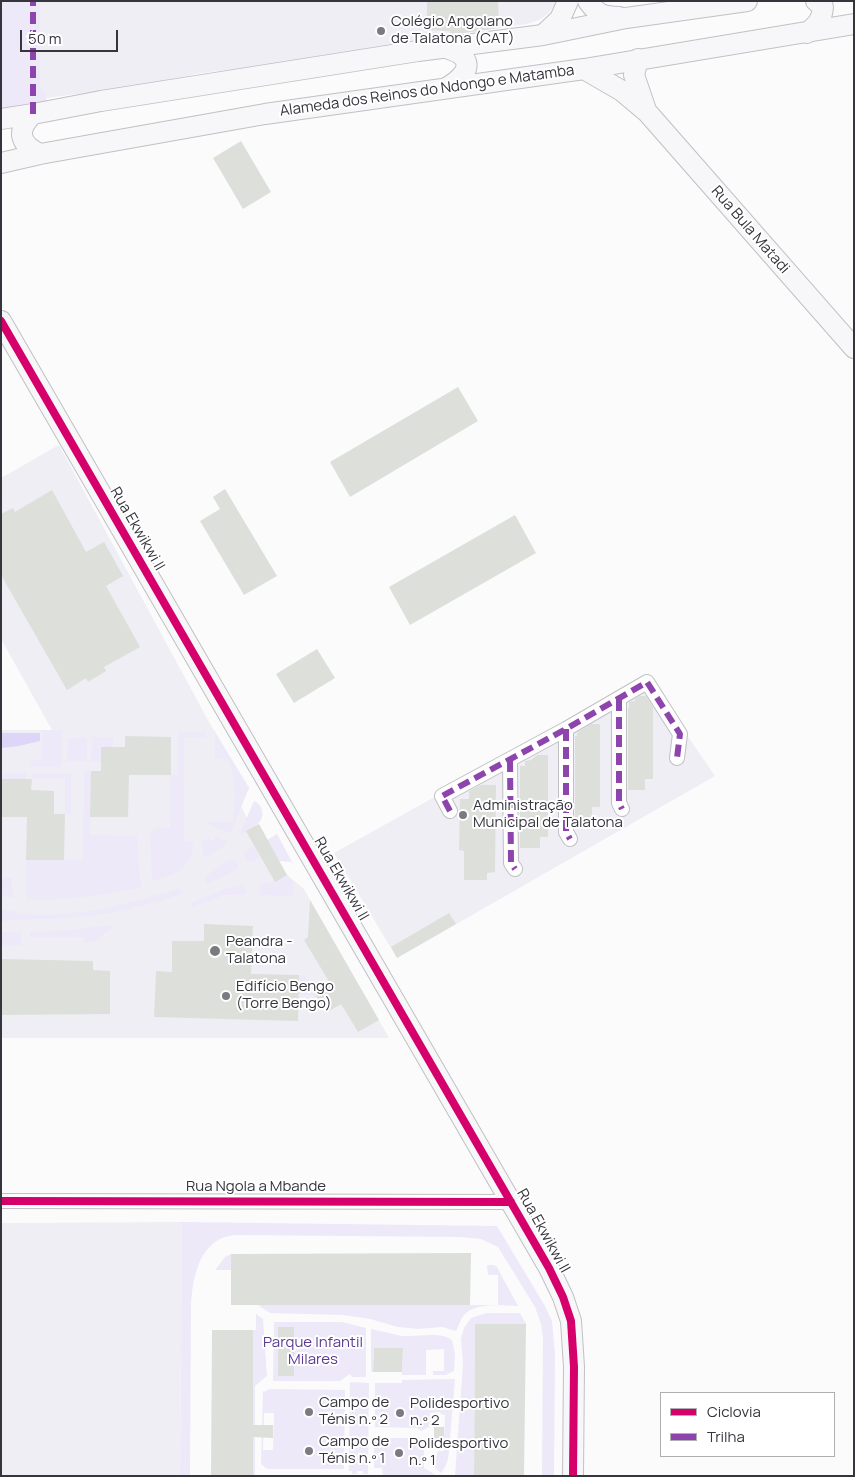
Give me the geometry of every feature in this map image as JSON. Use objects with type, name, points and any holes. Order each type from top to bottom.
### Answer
[{"type":"street","points":[[542,35],[560,19],[568,1]]},
{"type":"street","points":[[588,1],[595,11],[603,16],[626,18]]},
{"type":"street","points":[[1,118],[445,48],[542,35],[626,18],[747,1]]},
{"type":"street","points":[[806,33],[818,24],[822,14],[823,7],[816,1]]},
{"type":"street","name":"Alameda dos Reinos do Ndongo e Matamba","points":[[1,163],[40,154],[265,114],[584,68],[854,24]]},
{"type":"street","points":[[445,48],[461,55],[466,66],[466,72],[460,80],[446,88]]},
{"type":"street","name":"Rua Bula Matadi","points":[[638,59],[634,75],[647,112]]},
{"type":"street","name":"Rua Bula Matadi","points":[[584,68],[609,82],[647,112],[854,348]]},
{"type":"street","points":[[33,114],[25,122],[21,136],[31,150],[40,154]]},
{"type":"street","name":"Rua Ekwikwi II","points":[[1,321],[512,1202],[563,1296],[570,1321],[574,1367],[573,1476]]},
{"type":"street","points":[[450,811],[442,796],[566,729],[647,682],[680,734],[677,758]]},
{"type":"street","points":[[619,699],[619,803],[622,809]]},
{"type":"street","points":[[566,729],[566,832],[570,838]]},
{"type":"street","points":[[510,760],[511,863],[515,869]]},
{"type":"street","name":"Rua Ngola a Mbande","points":[[1,1201],[512,1202]]},
{"type":"shaded area","points":[[40,1],[557,1],[549,13],[539,20],[527,24],[418,40],[280,64],[201,73],[149,84],[47,98],[40,83]]},
{"type":"shaded area","points":[[59,445],[209,722],[249,788],[241,806],[255,834],[281,878],[287,875],[304,889],[389,1038],[1,1038],[1,730],[52,730],[1,639],[1,478]]},
{"type":"shaded area","points":[[648,678],[715,776],[397,958],[334,853]]},
{"type":"shaded area","points":[[1,733],[40,733],[40,741],[1,748]]},
{"type":"shaded area","points":[[182,1222],[180,1476],[1,1476],[1,1223]]},
{"type":"green space","points":[[1,1],[40,1],[40,83],[47,98],[45,106],[1,112]]},
{"type":"green space","points":[[42,730],[62,730],[61,767],[31,767],[30,760],[42,759]]},
{"type":"green space","points":[[179,732],[205,732],[205,737],[184,738],[184,841],[193,841],[192,850],[190,858],[181,869],[152,881],[150,833],[156,828],[170,828],[171,775],[178,774]]},
{"type":"green space","points":[[215,732],[249,788],[230,834],[205,822],[233,822],[235,790],[233,775],[228,759],[215,759]]},
{"type":"green space","points":[[92,737],[113,737],[113,747],[101,761],[91,761]]},
{"type":"green space","points":[[68,738],[87,738],[87,761],[67,761]]},
{"type":"green space","points":[[84,770],[91,771],[90,835],[137,836],[141,888],[98,895],[27,900],[26,860],[83,860]]},
{"type":"green space","points":[[26,773],[26,779],[1,779],[1,774]]},
{"type":"green space","points":[[32,773],[71,773],[71,814],[65,814],[65,779],[32,779]]},
{"type":"green space","points":[[254,801],[260,805],[262,812],[260,822],[239,836]]},
{"type":"green space","points":[[277,834],[292,862],[279,861],[267,840]]},
{"type":"green space","points":[[216,836],[227,841],[224,846],[204,858],[202,840],[209,839],[213,841]]},
{"type":"green space","points":[[255,846],[260,856],[253,861],[247,861],[244,853]]},
{"type":"green space","points":[[229,860],[236,862],[238,865],[237,870],[207,884],[205,877]]},
{"type":"green space","points":[[287,875],[293,881],[293,896],[260,895],[261,884],[275,882]]},
{"type":"green space","points":[[1,878],[12,878],[13,898],[1,894]]},
{"type":"green space","points":[[241,885],[245,888],[245,895],[224,895],[192,907],[191,903],[227,888]]},
{"type":"green space","points":[[179,888],[181,894],[113,912],[85,917],[1,922],[1,908],[20,913],[42,915],[65,914],[115,906]]},
{"type":"green space","points":[[115,925],[95,941],[84,942],[84,937],[30,937],[30,932]]},
{"type":"green space","points":[[1,932],[21,932],[21,945],[1,946]]},
{"type":"green space","points":[[299,975],[304,975],[319,1003],[312,1003],[312,995],[298,995]]},
{"type":"green space","points":[[182,1222],[497,1226],[552,1321],[555,1354],[554,1476],[542,1476],[543,1338],[541,1324],[535,1307],[498,1247],[481,1239],[461,1237],[235,1235],[223,1238],[213,1244],[206,1252],[200,1262],[193,1285],[191,1308],[190,1476],[180,1476]]},
{"type":"green space","points":[[231,1254],[231,1270],[215,1270],[225,1257]]},
{"type":"green space","points":[[487,1265],[497,1267],[518,1306],[498,1305],[498,1275],[488,1275]]},
{"type":"green space","points":[[258,1305],[491,1305],[476,1308],[466,1313],[456,1331],[442,1327],[418,1329],[398,1327],[370,1319],[343,1315],[270,1313]]},
{"type":"green space","points":[[487,1313],[520,1313],[526,1324],[475,1324],[474,1476],[455,1476],[463,1364],[461,1339],[464,1328],[471,1318]]},
{"type":"green space","points":[[256,1314],[263,1319],[267,1376],[255,1386],[255,1476],[253,1476],[253,1330],[256,1330]]},
{"type":"green space","name":"Parque Infantil Milares","points":[[274,1322],[342,1322],[366,1328],[366,1377],[352,1377],[350,1374],[340,1381],[273,1381]]},
{"type":"green space","points":[[371,1329],[402,1336],[435,1335],[447,1337],[452,1340],[455,1354],[454,1371],[446,1375],[433,1375],[433,1371],[444,1371],[444,1349],[426,1350],[426,1375],[402,1375],[403,1348],[374,1348],[373,1372],[371,1371]]},
{"type":"green space","points":[[455,1379],[450,1439],[444,1439],[445,1415],[440,1412],[430,1413],[429,1427],[421,1431],[417,1428],[375,1427],[375,1383],[402,1383],[402,1380]]},
{"type":"green space","points":[[350,1382],[369,1383],[368,1474],[363,1474],[363,1471],[357,1471],[357,1474],[352,1474],[352,1471],[349,1471]]},
{"type":"green space","points":[[270,1389],[345,1390],[344,1469],[267,1469],[261,1464],[263,1392]],"holes":[[[264,1413],[274,1413],[273,1450],[263,1450]]]},
{"type":"green space","name":"Polidesportivo n.º 1","points":[[374,1438],[424,1438],[424,1468],[437,1476],[383,1476],[382,1468],[374,1468]]},
{"type":"green space","points":[[445,1442],[449,1443],[449,1455],[446,1466],[441,1473],[433,1466],[438,1451],[444,1451]]},
{"type":"building","points":[[427,1],[498,1],[499,28],[450,35],[450,31],[427,30]]},
{"type":"building","points":[[241,141],[271,192],[243,209],[213,158]]},
{"type":"building","points":[[458,387],[478,421],[350,497],[330,462]]},
{"type":"building","points":[[225,489],[277,576],[244,595],[200,521],[220,509],[213,497]]},
{"type":"building","points":[[52,490],[86,552],[104,542],[123,576],[106,586],[140,647],[104,667],[106,671],[88,682],[86,678],[67,690],[1,575],[1,514],[13,508],[15,512]]},
{"type":"building","points":[[515,515],[536,553],[410,625],[389,587]]},
{"type":"building","points":[[317,649],[335,678],[294,703],[276,674]]},
{"type":"building","points":[[640,696],[646,696],[653,707],[653,779],[645,779],[645,790],[628,790],[628,708],[629,702],[635,701]]},
{"type":"building","points":[[591,724],[600,724],[600,807],[592,807],[592,818],[575,818],[575,736]]},
{"type":"building","points":[[125,736],[171,737],[171,775],[129,775],[128,817],[90,817],[91,771],[101,771],[101,747],[125,747]]},
{"type":"building","points":[[537,755],[548,755],[548,837],[540,837],[540,848],[520,848],[520,766],[525,766],[525,761],[531,760]]},
{"type":"building","points":[[1,779],[32,779],[31,790],[54,791],[54,814],[65,814],[64,860],[26,860],[27,817],[1,817]]},
{"type":"building","points":[[481,785],[496,785],[495,872],[487,873],[487,880],[464,880],[464,851],[459,850],[460,799],[469,799],[469,791]]},
{"type":"building","points":[[259,824],[287,875],[275,882],[246,831]]},
{"type":"building","points":[[310,900],[379,1020],[358,1032],[341,1004],[326,1013],[314,992],[330,983],[304,940],[308,937]]},
{"type":"building","points":[[449,913],[456,924],[397,958],[391,947]]},
{"type":"building","name":"Edifício Bengo (Torre Bengo)","points":[[204,924],[253,926],[251,974],[299,975],[298,1021],[154,1017],[156,971],[172,972],[172,941],[204,941]]},
{"type":"building","points":[[1,959],[93,961],[93,970],[110,971],[110,1014],[1,1015]]},
{"type":"building","points":[[471,1253],[470,1305],[231,1305],[231,1254]]},
{"type":"building","points":[[475,1324],[526,1324],[524,1476],[474,1476]]},
{"type":"building","points":[[278,1327],[294,1327],[294,1376],[278,1376]]},
{"type":"building","points":[[212,1330],[253,1330],[253,1425],[273,1425],[273,1438],[253,1437],[253,1476],[211,1476]]},
{"type":"building","points":[[374,1348],[403,1348],[402,1372],[373,1372]]},
{"type":"building","points":[[434,1427],[444,1427],[444,1439],[434,1439]]},
{"type":"marked path","points":[[33,1],[33,114]]},
{"type":"marked path","points":[[450,811],[442,796],[566,729],[647,682],[680,734],[677,758]]},
{"type":"marked path","points":[[619,699],[619,803],[622,809]]},
{"type":"marked path","points":[[566,729],[566,832],[570,839]]},
{"type":"marked path","points":[[510,760],[511,863],[515,869]]},
{"type":"cycle path","points":[[1,321],[549,1268],[563,1297],[571,1321],[574,1367],[573,1476]]},
{"type":"cycle path","points":[[1,1201],[511,1202]]},
{"type":"place","name":"Colégio Angolano de Talatona (CAT)","points":[[381,31]]},
{"type":"place","name":"Administração Municipal de Talatona","points":[[463,815]]},
{"type":"place","name":"Peandra - Talatona","points":[[215,951]]},
{"type":"place","name":"Edifício Bengo (Torre Bengo)","points":[[226,996]]},
{"type":"place","name":"Campo de Ténis n.º 2","points":[[309,1412]]},
{"type":"place","name":"Polidesportivo n.º 2","points":[[400,1413]]},
{"type":"place","name":"Campo de Ténis n.º 1","points":[[309,1451]]},
{"type":"place","name":"Polidesportivo n.º 1","points":[[399,1453]]}]
